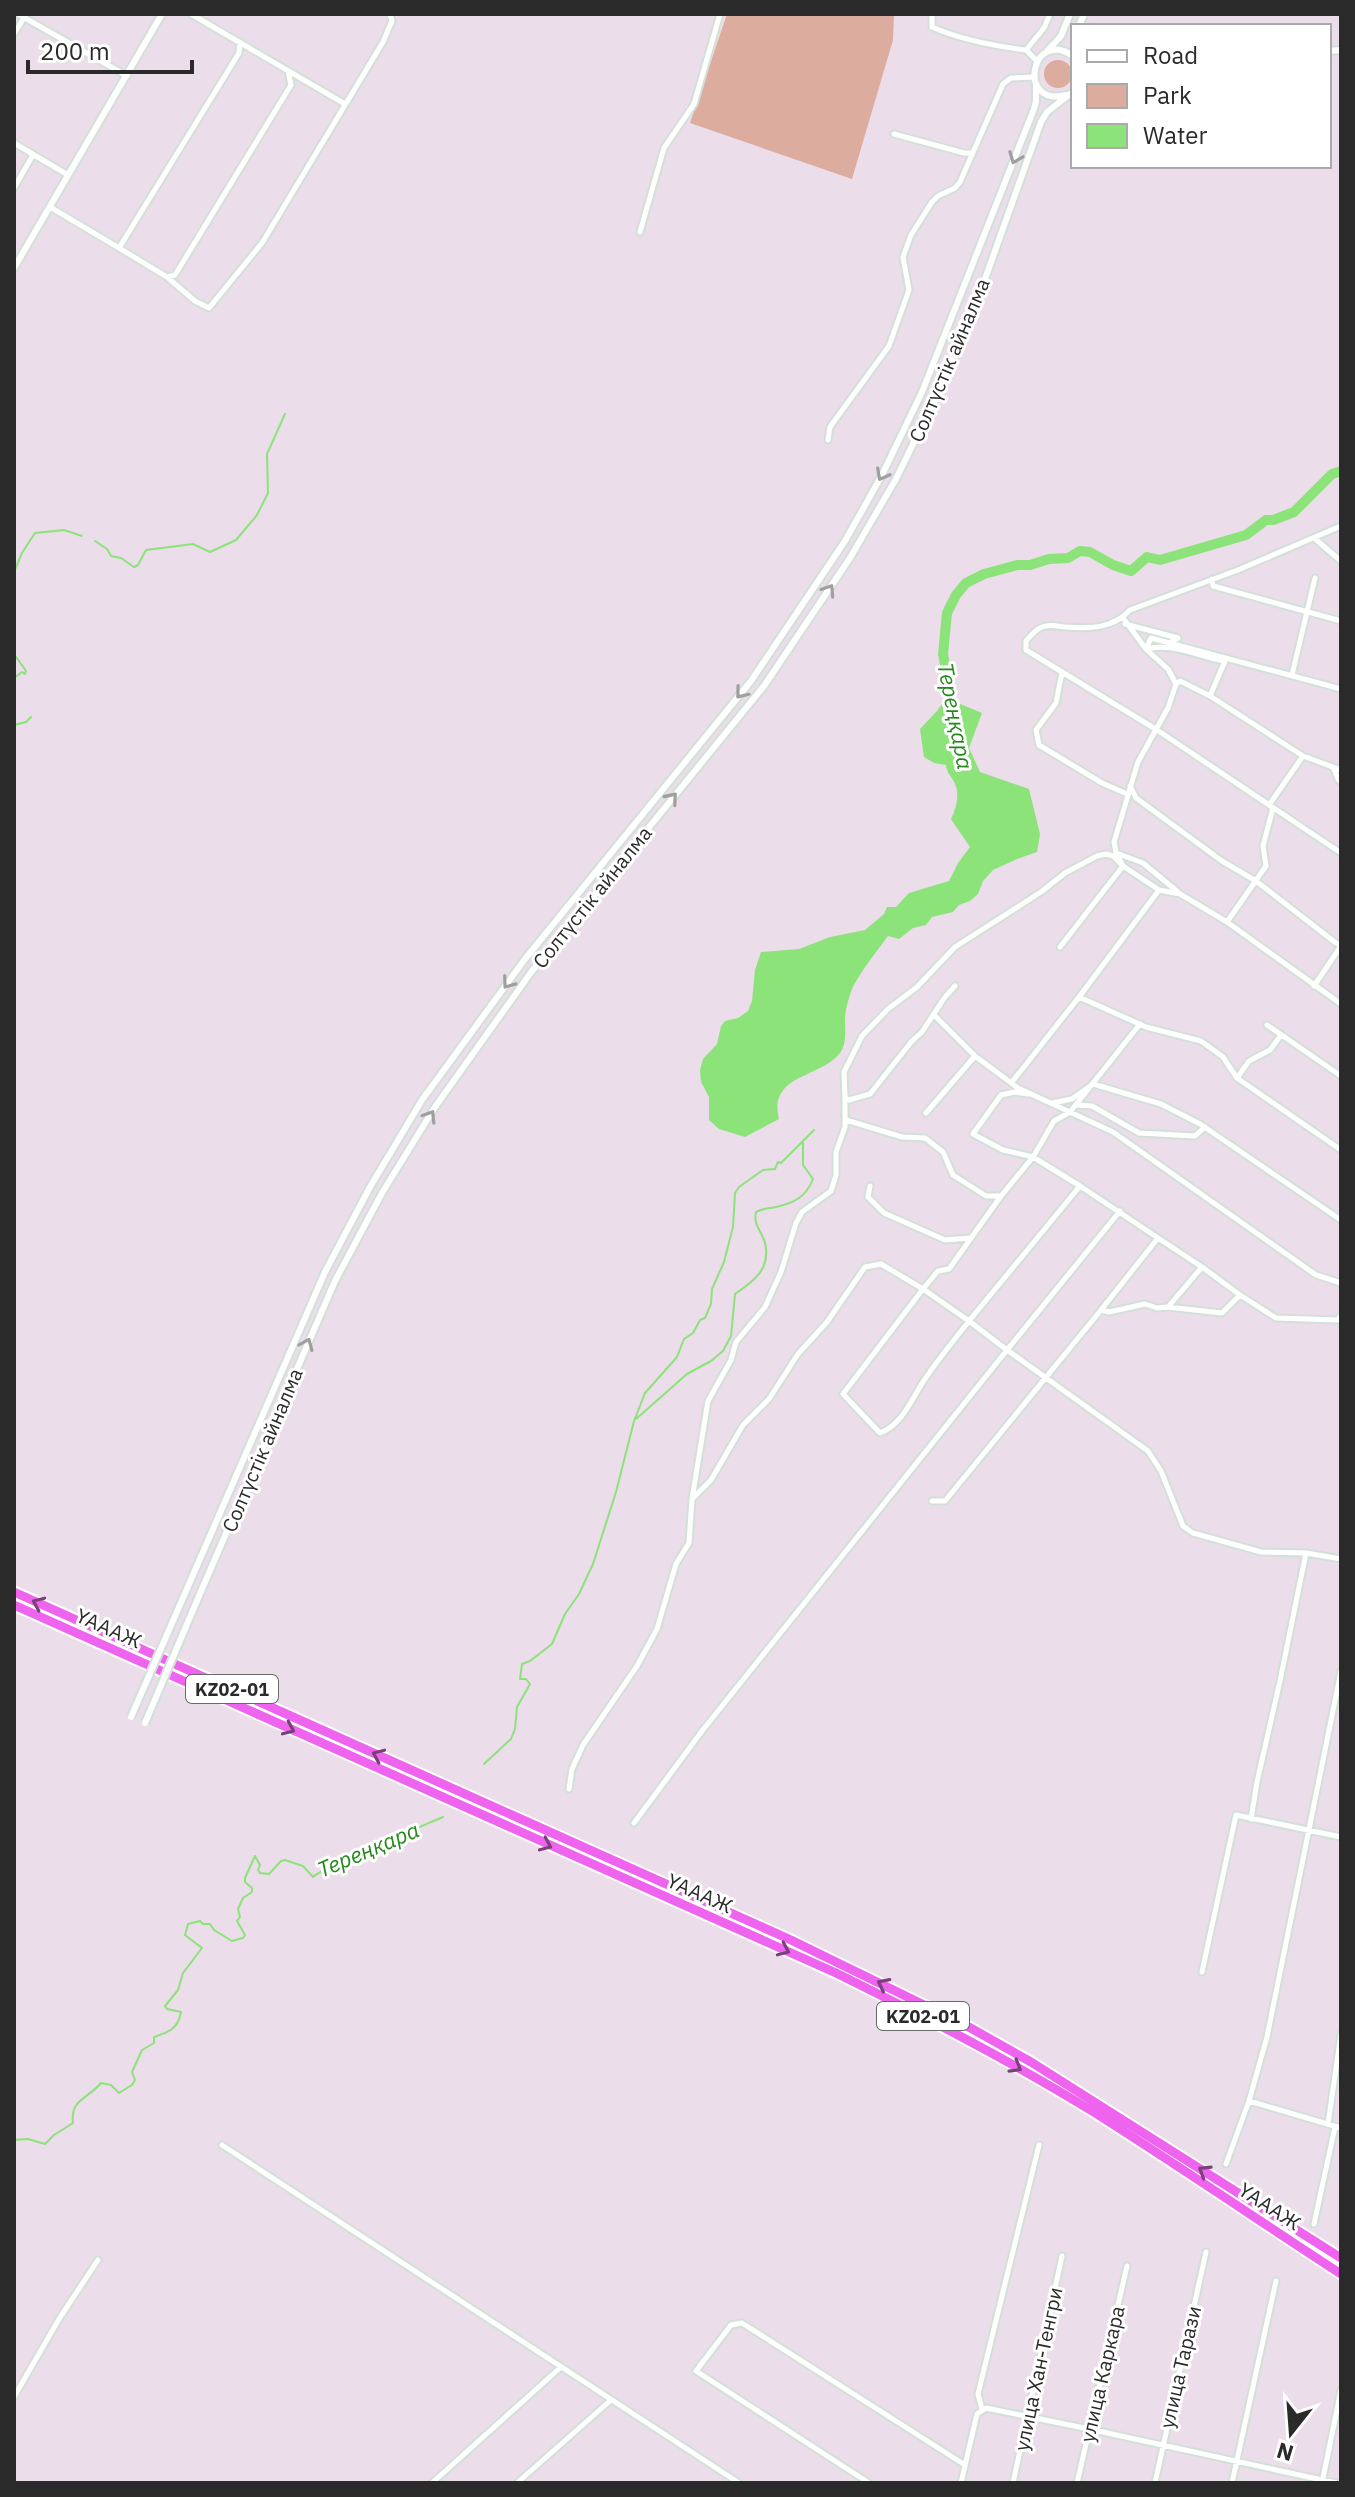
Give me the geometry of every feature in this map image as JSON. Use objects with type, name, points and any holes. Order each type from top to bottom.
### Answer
[{"type":"highway","name":"ҮАААЖ","points":[[14,1592],[805,1946],[967,2026],[1031,2062],[1341,2258]]},
{"type":"highway","name":"ҮАААЖ","points":[[14,1605],[836,1973],[972,2041],[1092,2112],[1341,2274]]},
{"type":"street","points":[[14,268],[162,14]]},
{"type":"street","points":[[191,14],[345,104]]},
{"type":"street","points":[[640,232],[664,148],[694,104],[720,14]]},
{"type":"street","points":[[932,14],[932,27],[999,46],[1026,50],[1037,61],[1061,36],[1070,14]]},
{"type":"street","points":[[1026,50],[1044,28],[1050,14]]},
{"type":"street","points":[[14,34],[21,16],[127,76]]},
{"type":"street","points":[[50,207],[167,277],[195,301],[209,308],[262,243],[383,42],[392,16]]},
{"type":"street","points":[[119,248],[239,53],[240,42]]},
{"type":"street","points":[[1044,54],[1071,51]]},
{"type":"street","name":"Солтүстік айналма","points":[[131,1717],[325,1272],[370,1187],[422,1100],[525,959],[751,681],[845,541],[882,475],[922,392],[1034,109],[1037,61]]},
{"type":"street","points":[[167,277],[175,275],[291,85],[288,71]]},
{"type":"street","points":[[828,440],[830,427],[889,346],[909,290],[903,257],[911,235],[932,202],[960,182],[1003,84],[1011,78],[1035,81],[1047,95],[1062,97],[1071,93]]},
{"type":"street","name":"Солтүстік айналма","points":[[145,1723],[335,1281],[382,1193],[435,1107],[532,971],[764,686],[850,558],[896,479],[935,399],[980,293],[1041,122],[1047,112],[1071,93]]},
{"type":"street","points":[[894,134],[972,153]]},
{"type":"street","points":[[14,143],[69,175]]},
{"type":"street","points":[[14,188],[33,155]]},
{"type":"street","points":[[1124,621],[1130,610],[1341,526]]},
{"type":"street","points":[[1314,538],[1341,561]]},
{"type":"street","points":[[1292,675],[1315,578]]},
{"type":"street","points":[[1212,579],[1213,586],[1341,621]]},
{"type":"street","points":[[1124,621],[1146,649],[1168,669],[1176,684]]},
{"type":"street","points":[[1166,644],[1178,638],[1124,621],[1093,628],[1049,625],[1033,633],[1026,641],[1026,650],[1157,730],[1341,853]]},
{"type":"street","points":[[1146,649],[1151,638],[1341,689]]},
{"type":"street","points":[[1210,696],[1226,659]]},
{"type":"street","points":[[1062,672],[1056,703],[1036,730],[1039,745],[1102,783],[1127,794]]},
{"type":"street","points":[[1123,866],[1114,842],[1127,794],[1138,762],[1180,681],[1210,696],[1303,756],[1341,770]]},
{"type":"street","points":[[1227,922],[1266,866],[1263,846],[1271,806],[1303,756]]},
{"type":"street","points":[[1333,768],[1341,782]]},
{"type":"street","points":[[1130,786],[1136,798],[1222,861],[1256,881],[1341,945],[1314,986]]},
{"type":"street","points":[[1116,852],[1143,863],[1180,894],[1227,922],[1341,1004]]},
{"type":"street","points":[[569,1789],[572,1769],[583,1745],[637,1666],[657,1629],[676,1564],[689,1543],[692,1499],[708,1401],[731,1360],[736,1342],[765,1307],[802,1212],[831,1191],[836,1175],[836,1152],[846,1120],[844,1072],[862,1036],[888,1009],[917,987],[955,947],[1065,873],[1097,856],[1113,856],[1159,890],[1180,894]]},
{"type":"street","points":[[1060,947],[1123,866]]},
{"type":"street","points":[[1012,1082],[1159,890]]},
{"type":"street","points":[[845,1098],[849,1100],[870,1094],[922,1032],[955,986]]},
{"type":"street","points":[[1079,997],[1140,1024],[1201,1041],[1223,1057],[1237,1078],[1341,1150]]},
{"type":"street","points":[[933,1015],[975,1056],[1012,1082],[1113,1132],[1316,1275],[1341,1283]]},
{"type":"street","points":[[1080,1186],[924,1379],[914,1401],[888,1430],[880,1433],[843,1394],[938,1271],[949,1269],[1033,1157],[1054,1121],[1070,1112],[1140,1024]]},
{"type":"street","points":[[1267,1025],[1341,1076]]},
{"type":"street","points":[[1237,1078],[1249,1061],[1270,1050],[1281,1035]]},
{"type":"street","points":[[926,1113],[975,1056]]},
{"type":"street","points":[[1051,1103],[1072,1099],[1093,1084]]},
{"type":"street","points":[[1093,1084],[1161,1104],[1205,1127],[1341,1220]]},
{"type":"street","points":[[1034,1095],[1015,1092],[1001,1095],[973,1134],[1003,1150],[1033,1157],[1120,1211],[1276,1318],[1338,1320],[1341,1315]]},
{"type":"street","points":[[1076,1105],[1092,1106],[1139,1133],[1195,1136],[1205,1127]]},
{"type":"street","points":[[846,1120],[902,1137],[925,1138],[943,1152],[953,1175],[986,1196],[1001,1196]]},
{"type":"street","points":[[870,1186],[868,1197],[884,1213],[945,1240],[971,1238]]},
{"type":"street","points":[[634,1823],[702,1731],[1120,1211]]},
{"type":"street","points":[[932,1501],[945,1501],[1158,1238]]},
{"type":"street","points":[[692,1499],[711,1480],[743,1425],[769,1399],[798,1354],[827,1322],[865,1267],[881,1264],[969,1321],[1148,1451],[1161,1471],[1183,1526],[1193,1533],[1261,1552],[1306,1553],[1341,1559]]},
{"type":"street","points":[[1167,1307],[1202,1267]]},
{"type":"street","points":[[1101,1310],[1109,1312],[1145,1304],[1157,1308],[1222,1313],[1240,1295]]},
{"type":"street","points":[[1251,1819],[1306,1553]]},
{"type":"street","points":[[192,1576],[205,1581]]},
{"type":"street","points":[[1226,2164],[1249,2101],[1267,2037],[1341,1671]]},
{"type":"street","points":[[1202,1972],[1236,1815],[1341,1837]]},
{"type":"street","points":[[1328,2124],[1341,2034]]},
{"type":"street","points":[[1249,2101],[1338,2128],[1314,2224]]},
{"type":"street","points":[[222,2145],[739,2483]]},
{"type":"street","points":[[982,2409],[978,2394],[1039,2145]]},
{"type":"street","name":"улица Тарази","points":[[1155,2483],[1206,2252]]},
{"type":"street","name":"улица Хан-Тенгри","points":[[1013,2483],[1062,2256]]},
{"type":"street","points":[[14,2397],[59,2319],[98,2260]]},
{"type":"street","name":"улица Каркара","points":[[1077,2483],[1127,2266]]},
{"type":"street","points":[[1232,2483],[1276,2281]]},
{"type":"street","points":[[869,2483],[696,2371],[731,2325],[742,2323],[965,2465]]},
{"type":"street","points":[[432,2483],[561,2367]]},
{"type":"street","points":[[1322,2482],[1341,2390]]},
{"type":"street","points":[[517,2483],[611,2400]]},
{"type":"street","points":[[982,2409],[1028,2416],[1336,2483]]},
{"type":"street","points":[[961,2483],[977,2414],[982,2409]]},
{"type":"green space","points":[[727,14],[894,14],[893,40],[852,179],[690,123]]},
{"type":"green space","points":[[1058,60],[1068,64],[1071,79],[1068,84],[1058,88],[1048,84],[1044,74],[1048,64]]},
{"type":"water","points":[[946,698],[982,713],[969,748],[980,772],[1029,789],[1040,834],[1037,852],[993,870],[983,881],[978,894],[953,912],[932,917],[926,925],[913,928],[899,939],[888,936],[851,992],[840,1053],[821,1068],[788,1085],[781,1093],[778,1104],[779,1119],[745,1137],[719,1129],[709,1120],[709,1097],[701,1082],[700,1070],[703,1059],[717,1044],[725,1021],[738,1018],[748,1011],[761,952],[799,949],[830,937],[865,930],[884,914],[887,907],[896,907],[909,893],[949,881],[970,847],[951,819],[957,793],[946,765],[924,757],[920,729]]},
{"type":"waterway","points":[[95,541],[111,556],[121,558],[134,567],[146,550],[193,544],[210,552],[236,540],[257,515],[268,493],[267,454],[285,414]]},
{"type":"waterway","name":"Тереңқара","points":[[954,712],[943,654],[947,613],[966,583],[984,574],[1017,565],[1068,558],[1080,551],[1090,552],[1131,571],[1147,557],[1160,560],[1246,535],[1266,520],[1294,512],[1332,474],[1341,471]]},
{"type":"waterway","points":[[14,572],[35,533],[64,530],[82,536]]},
{"type":"waterway","points":[[14,654],[26,671],[14,678]]},
{"type":"waterway","points":[[14,725],[31,717]]},
{"type":"waterway","name":"Тереңқара","points":[[484,1764],[511,1739],[515,1729],[517,1707],[530,1684],[526,1679],[520,1679],[522,1664],[552,1644],[593,1564],[645,1393],[677,1357],[684,1339],[705,1318],[733,1227],[735,1193],[763,1170],[775,1169],[778,1162],[781,1163],[814,1130]]},
{"type":"waterway","points":[[636,1419],[687,1374],[723,1351],[731,1336],[735,1294],[754,1279],[766,1260],[765,1243],[757,1225],[756,1212],[794,1201],[803,1195],[813,1179],[803,1165],[803,1143]]},
{"type":"waterway","name":"Тереңқара","points":[[14,2140],[28,2139],[45,2144],[73,2123],[77,2104],[101,2083],[111,2085],[119,2093],[132,2085],[135,2080],[132,2072],[142,2050],[154,2043],[154,2037],[172,2029],[180,2018],[181,2012],[165,2006],[178,1990],[183,1973],[202,1948],[185,1935],[188,1924],[200,1921],[210,1924],[232,1941],[245,1935],[237,1921],[240,1917],[238,1909],[243,1898],[252,1892],[245,1878],[255,1856],[260,1873],[269,1874],[285,1860],[303,1866],[313,1877],[443,1817]]}]
